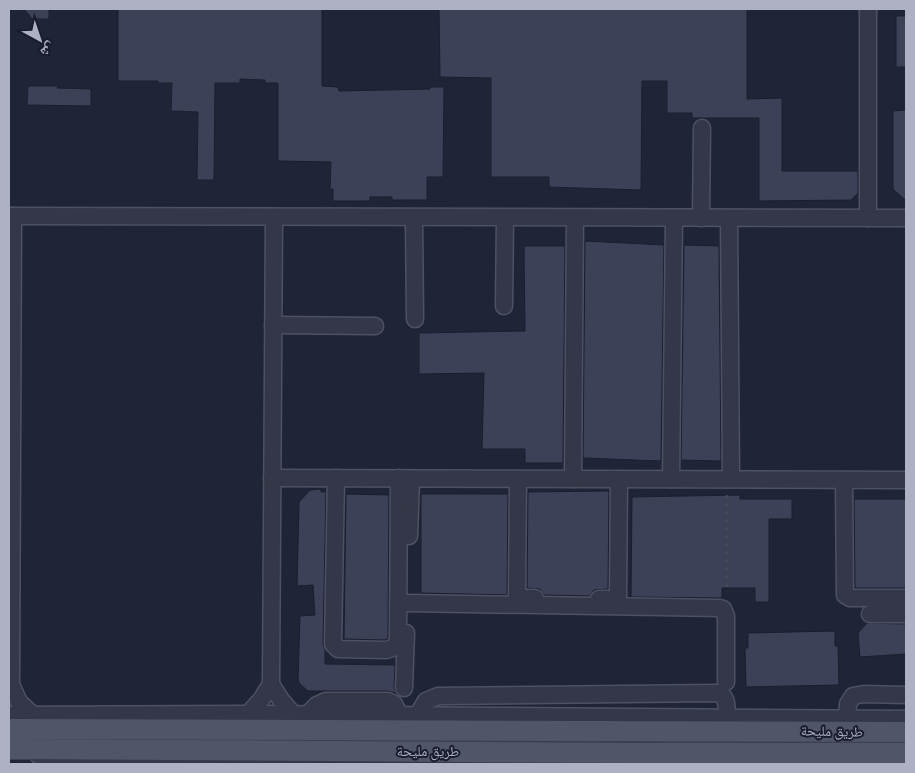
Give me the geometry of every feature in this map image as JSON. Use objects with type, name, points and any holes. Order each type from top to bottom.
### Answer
[{"type":"main road","name":"طريق مليحة","points":[[9,728],[412,719],[906,732]]},
{"type":"main road","name":"طريق مليحة","points":[[15,749],[630,759],[785,753],[906,753]]},
{"type":"main road","points":[[785,753],[803,764]]},
{"type":"street","points":[[868,9],[868,218]]},
{"type":"street","points":[[701,218],[702,128]]},
{"type":"street","points":[[33,715],[19,702],[10,687],[11,216],[906,218]]},
{"type":"street","points":[[274,216],[271,684],[281,700],[300,715]]},
{"type":"street","points":[[414,218],[415,319]]},
{"type":"street","points":[[504,306],[505,218]]},
{"type":"street","points":[[573,479],[574,218]]},
{"type":"street","points":[[671,479],[674,218]]},
{"type":"street","points":[[729,218],[729,479]]},
{"type":"street","points":[[274,325],[375,326]]},
{"type":"street","points":[[272,478],[906,480]]},
{"type":"street","points":[[336,478],[333,644],[338,649],[386,650],[396,647],[398,638],[405,478]]},
{"type":"street","points":[[404,688],[407,604],[405,478]]},
{"type":"street","points":[[518,479],[518,597],[616,599],[618,596],[619,479]]},
{"type":"street","points":[[844,480],[845,595],[850,598],[906,598]]},
{"type":"street","points":[[407,604],[720,608],[724,609],[726,616],[726,682]]},
{"type":"street","points":[[870,614],[906,614]]},
{"type":"street","points":[[248,714],[271,684]]},
{"type":"street","points":[[412,719],[426,701],[438,696],[717,693],[725,698],[727,719]]},
{"type":"street","points":[[848,719],[848,704],[853,696],[864,694],[906,695]]},
{"type":"street","points":[[9,715],[248,714],[412,719],[906,719]]},
{"type":"street","points":[[15,749],[57,759],[139,764],[440,764]]},
{"type":"path","points":[[727,587],[729,479]]},
{"type":"building","points":[[24,9],[49,9],[49,19],[32,19]]},
{"type":"building","points":[[118,9],[322,9],[322,86],[338,87],[339,91],[444,87],[443,177],[427,177],[427,200],[392,200],[392,197],[370,197],[370,201],[333,201],[333,189],[330,189],[331,162],[278,161],[278,83],[265,83],[265,80],[240,79],[240,83],[215,83],[214,180],[197,180],[198,112],[171,111],[172,83],[118,81]]},
{"type":"building","points":[[439,9],[747,9],[747,99],[782,98],[782,171],[858,171],[858,193],[851,200],[759,201],[759,118],[692,118],[692,113],[667,113],[667,81],[642,81],[641,190],[549,187],[549,177],[491,177],[491,78],[440,77]]},
{"type":"building","points":[[896,16],[906,16],[906,67],[896,67]]},
{"type":"building","points":[[28,86],[91,89],[91,106],[27,105]]},
{"type":"building","points":[[906,110],[906,201],[893,189],[893,111]]},
{"type":"building","points":[[585,241],[664,245],[661,461],[583,458]]},
{"type":"building","points":[[684,245],[719,246],[721,461],[681,460]]},
{"type":"building","points":[[524,246],[565,246],[563,463],[525,463],[525,449],[482,449],[484,373],[419,374],[419,333],[525,331]]},
{"type":"building","points":[[321,489],[321,492],[326,492],[323,644],[325,664],[395,665],[394,688],[396,693],[388,691],[308,691],[298,680],[300,616],[315,615],[313,585],[297,586],[299,502],[310,490]]},
{"type":"building","points":[[609,491],[608,589],[594,590],[590,596],[544,595],[540,589],[527,588],[528,492]]},
{"type":"building","points":[[346,494],[389,495],[388,639],[385,640],[344,639]]},
{"type":"building","points":[[421,494],[508,494],[507,595],[421,593]]},
{"type":"building","points":[[740,495],[740,499],[792,499],[792,519],[769,519],[769,602],[755,602],[755,588],[722,588],[722,598],[631,597],[632,497]]},
{"type":"building","points":[[854,499],[906,499],[906,588],[855,588]]},
{"type":"building","points":[[867,623],[906,624],[906,654],[860,657],[858,633]]},
{"type":"building","points":[[835,631],[835,646],[838,646],[839,685],[746,687],[745,648],[748,648],[748,633]]}]
